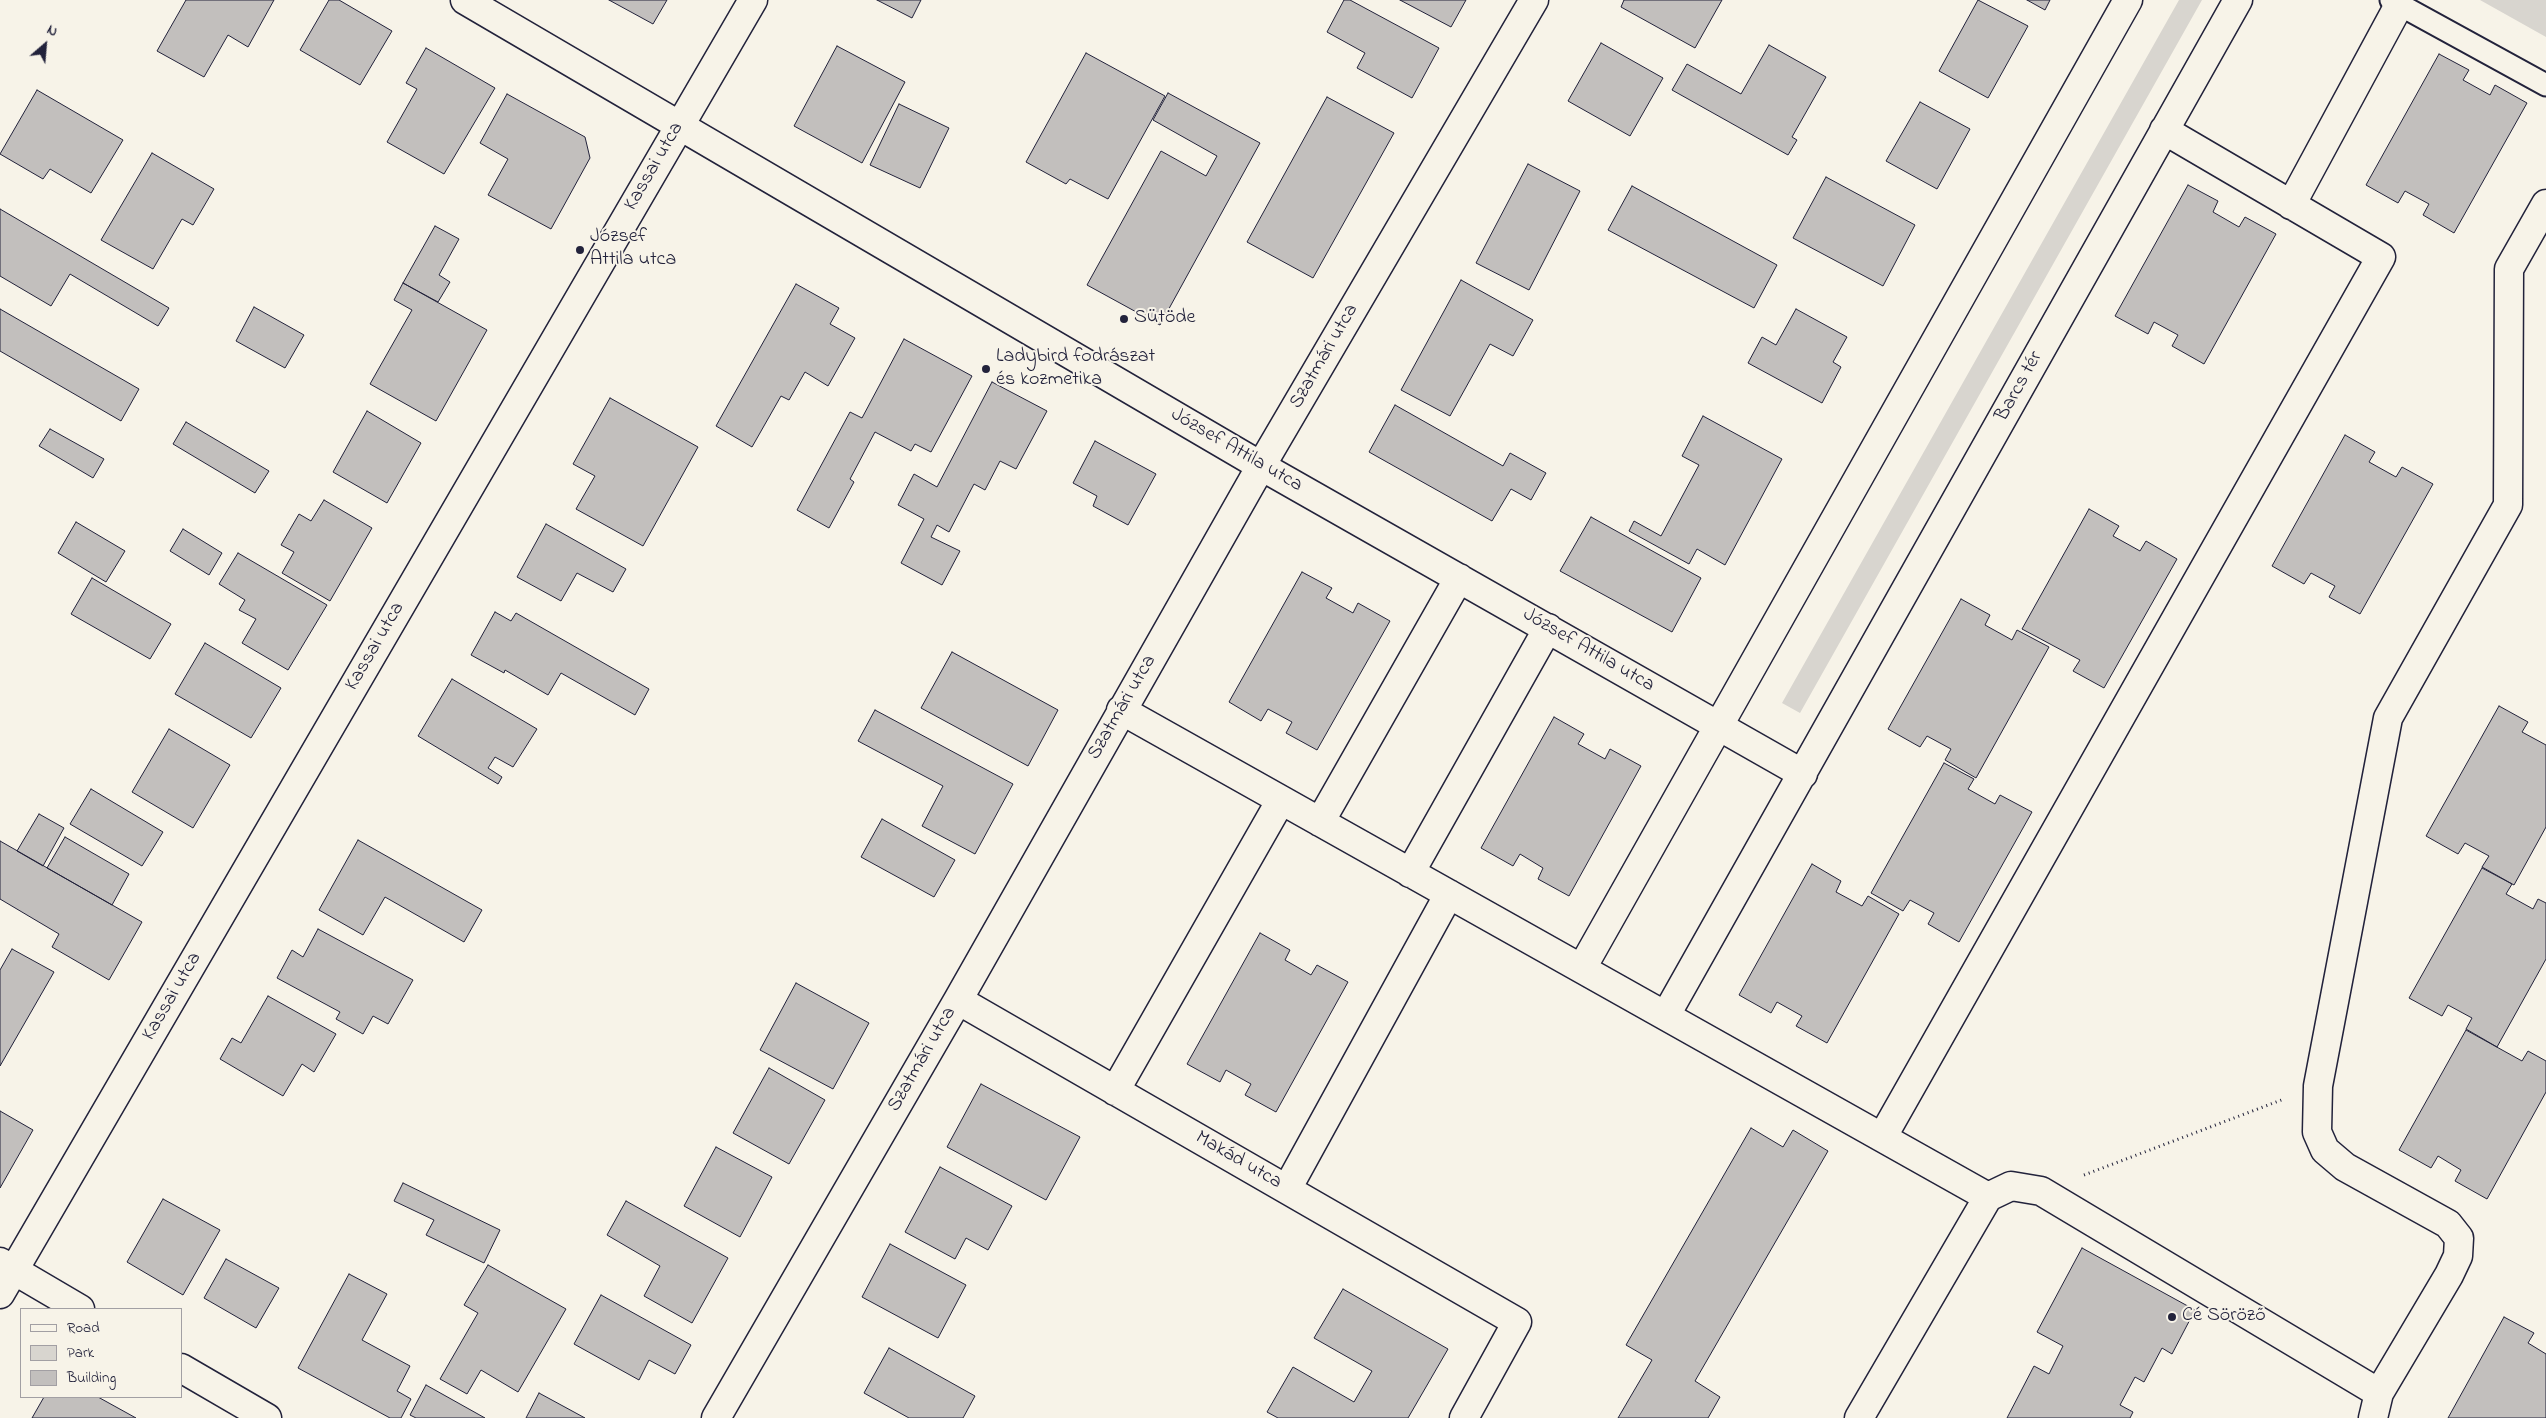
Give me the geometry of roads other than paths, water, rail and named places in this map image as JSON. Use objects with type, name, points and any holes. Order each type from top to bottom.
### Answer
[{"type":"street","name":"József Attila utca","points":[[466,0],[1261,466],[1803,774]]},
{"type":"street","name":"Kassai utca","points":[[0,1294],[7,1266],[753,0]]},
{"type":"street","name":"Szatmári utca","points":[[716,1418],[958,1000],[1261,466],[1534,0]]},
{"type":"street","points":[[1582,968],[2128,0]]},
{"type":"street","name":"Barcs tér","points":[[1666,1015],[2238,0]]},
{"type":"street","points":[[2291,204],[2395,2]]},
{"type":"street","points":[[1883,1136],[2381,257],[2164,130]]},
{"type":"street","points":[[1859,1418],[1988,1198],[2011,1186],[2041,1191],[2376,1405],[2449,1275],[2458,1256],[2459,1238],[2448,1224],[2345,1166],[2325,1150],[2317,1132],[2318,1086],[2388,718],[2508,505],[2509,269],[2546,204]]},
{"type":"street","points":[[1320,822],[1459,578]]},
{"type":"street","points":[[1410,872],[1548,628]]},
{"type":"street","points":[[1121,710],[1883,1136],[1988,1198]]},
{"type":"street","points":[[1115,1090],[1281,800]]},
{"type":"street","points":[[1287,1189],[1449,894]]},
{"type":"street","name":"Makád utca","points":[[958,1000],[1518,1322],[1464,1418]]},
{"type":"street","points":[[7,1266],[78,1308]]},
{"type":"street","points":[[182,1369],[267,1418]]},
{"type":"lane","points":[[2395,2],[2546,85]]},
{"type":"place","name":"József Attila utca","points":[[580,250]]},
{"type":"place","name":"Sütöde","points":[[1124,319]]},
{"type":"place","name":"Ladybird fodrászat és kozmetika","points":[[986,369]]},
{"type":"place","name":"Cé Söröző","points":[[2172,1317]]}]
